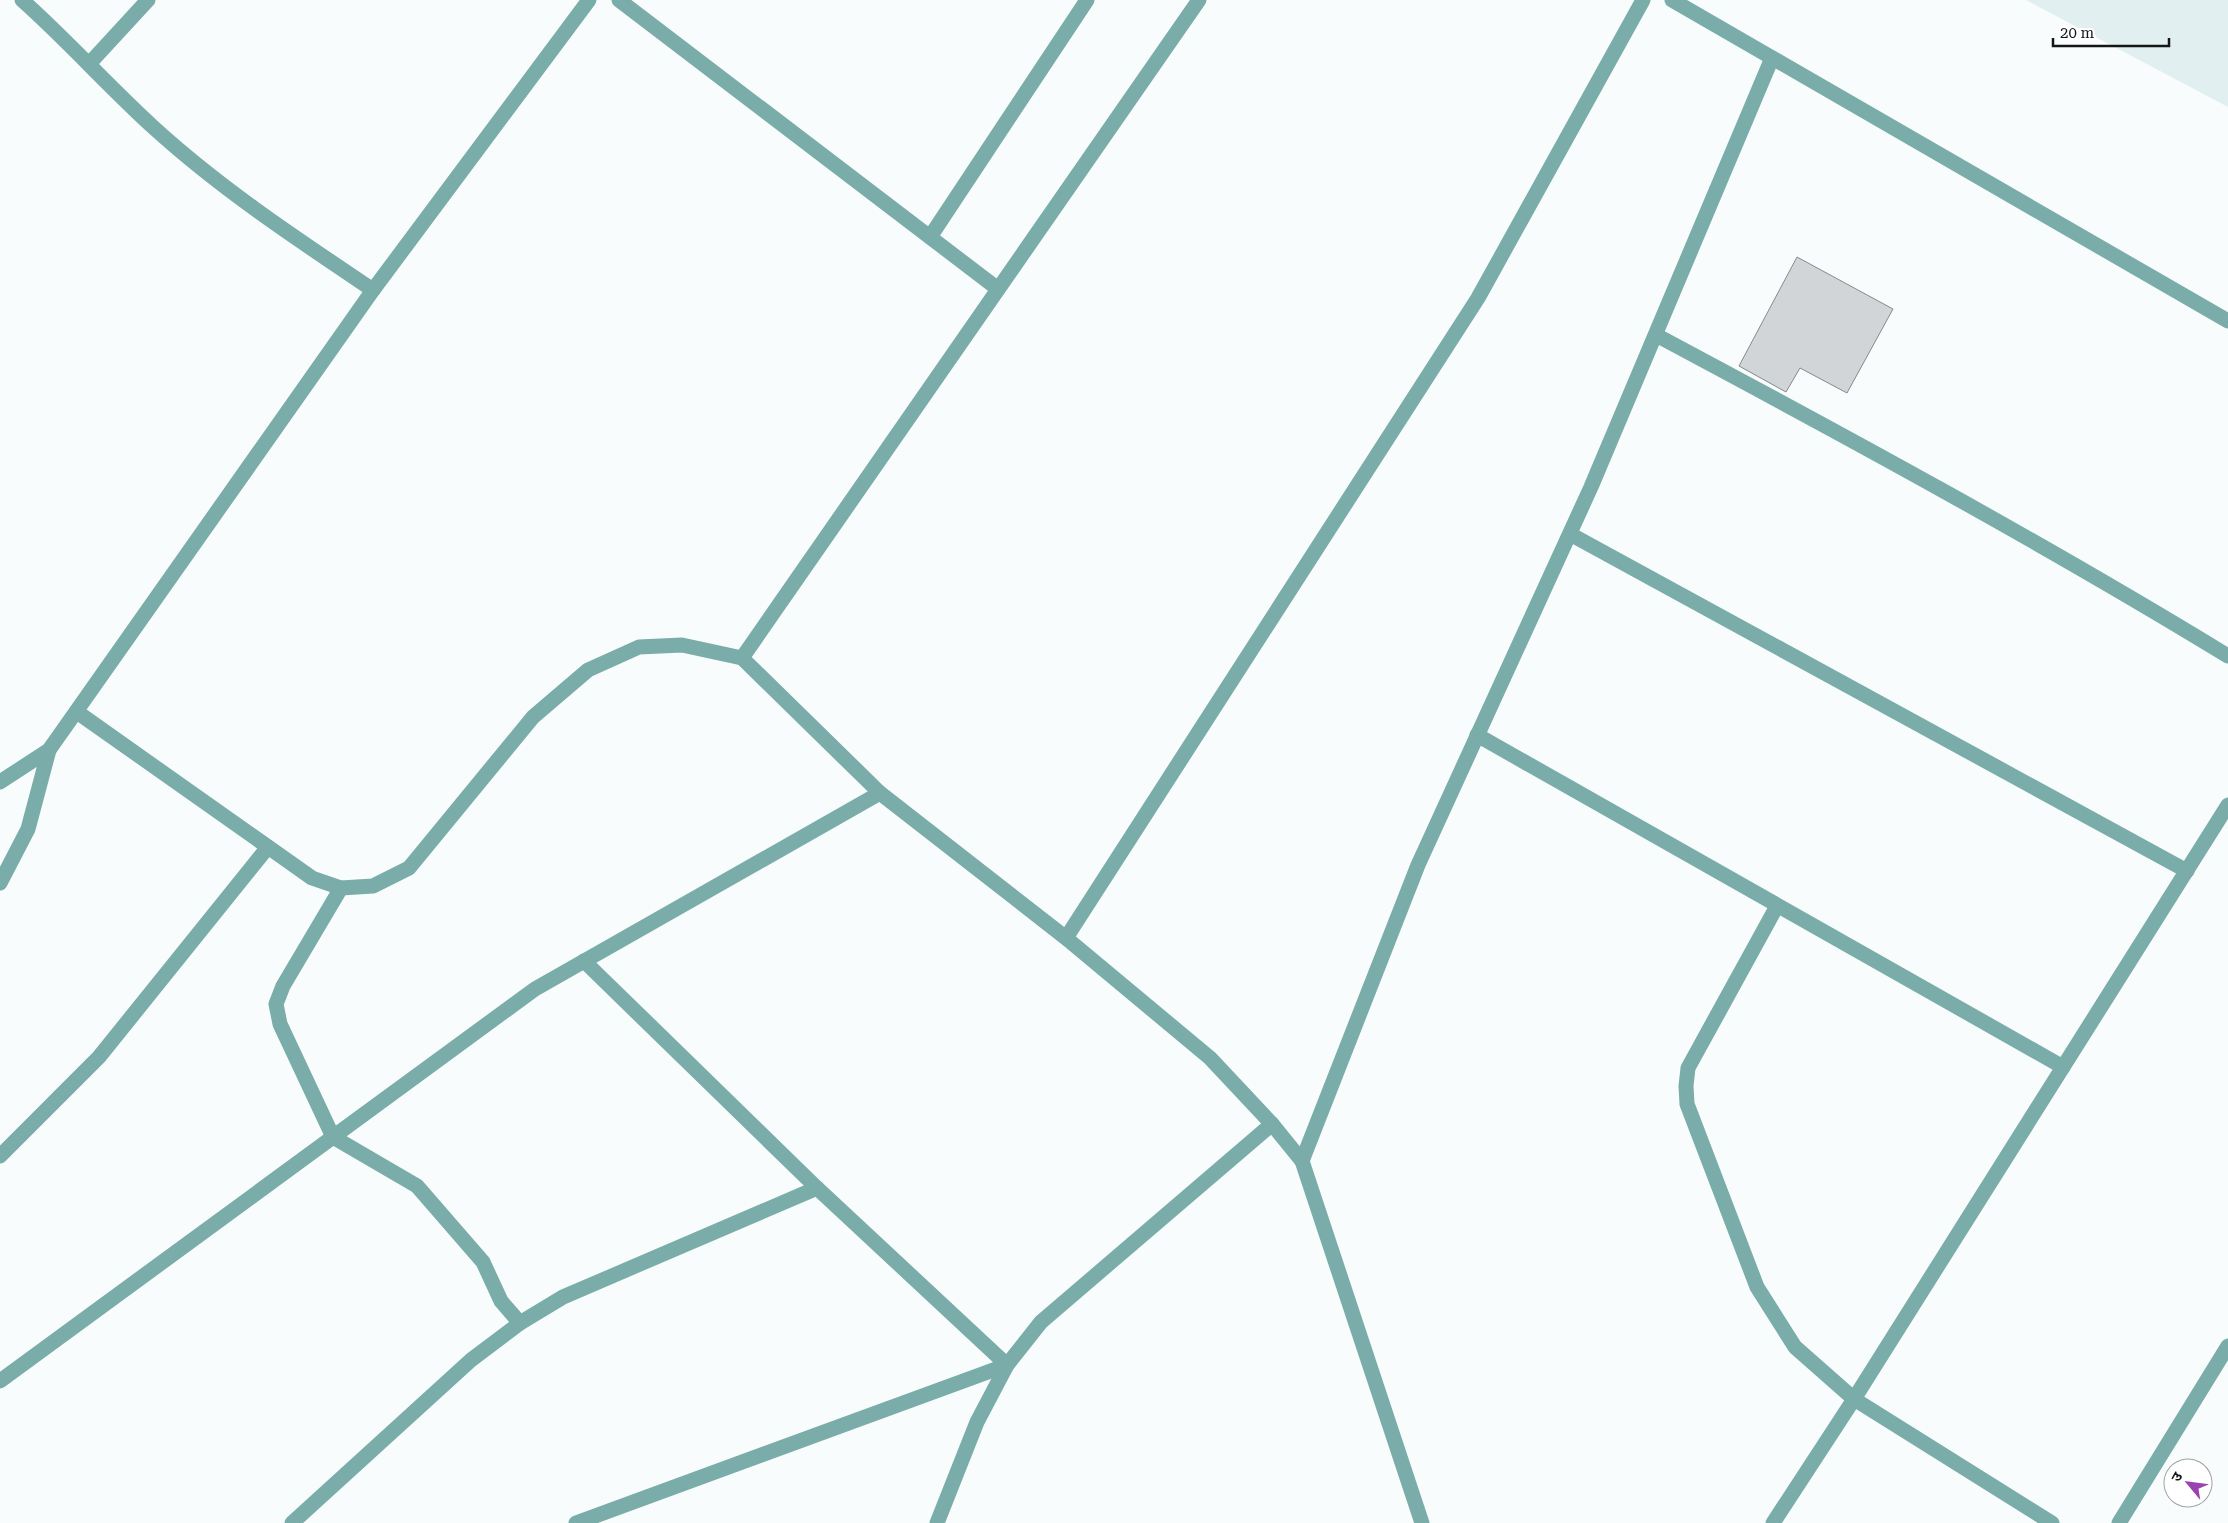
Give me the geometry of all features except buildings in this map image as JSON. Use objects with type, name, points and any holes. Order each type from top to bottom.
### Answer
[{"type":"street","points":[[22,0],[153,127],[245,204],[373,290]]},
{"type":"street","points":[[89,64],[148,0]]},
{"type":"street","points":[[0,782],[49,750],[373,290],[589,0]]},
{"type":"street","points":[[619,0],[998,289]]},
{"type":"street","points":[[930,237],[1087,0]]},
{"type":"street","points":[[742,658],[1199,0]]},
{"type":"street","points":[[1066,938],[1478,298],[1643,0]]},
{"type":"street","points":[[1672,0],[2228,321]]},
{"type":"street","points":[[1302,1161],[1418,865],[1570,534],[1772,58]]},
{"type":"street","points":[[1656,335],[1855,441],[2088,571],[2228,656]]},
{"type":"street","points":[[1570,534],[2187,871]]},
{"type":"street","points":[[77,712],[312,878],[341,888],[373,886],[409,868],[533,717],[588,670],[639,647],[682,645],[742,658],[880,793],[1066,938],[1210,1058],[1272,1124],[1302,1161],[1422,1523]]},
{"type":"street","points":[[1477,735],[2063,1068]]},
{"type":"street","points":[[0,883],[28,829],[49,750]]},
{"type":"street","points":[[0,1381],[535,989],[880,793]]},
{"type":"street","points":[[1773,1523],[1854,1399],[2228,805]]},
{"type":"street","points":[[0,1156],[99,1057],[268,847]]},
{"type":"street","points":[[341,888],[283,986],[276,1004],[280,1024],[333,1137],[417,1186],[483,1262],[501,1301],[520,1323]]},
{"type":"street","points":[[1777,906],[1688,1068],[1686,1086],[1687,1104],[1757,1288],[1795,1347],[1854,1399],[2052,1523]]},
{"type":"street","points":[[584,961],[816,1188],[1006,1365]]},
{"type":"street","points":[[936,1523],[977,1422],[1006,1365],[1041,1322],[1272,1124]]},
{"type":"street","points":[[292,1523],[471,1360],[520,1323],[563,1297],[816,1188]]},
{"type":"street","points":[[2119,1523],[2228,1346]]},
{"type":"street","points":[[576,1523],[1006,1365]]},
{"type":"shaded area","points":[[2026,0],[2228,0],[2228,107]]}]
